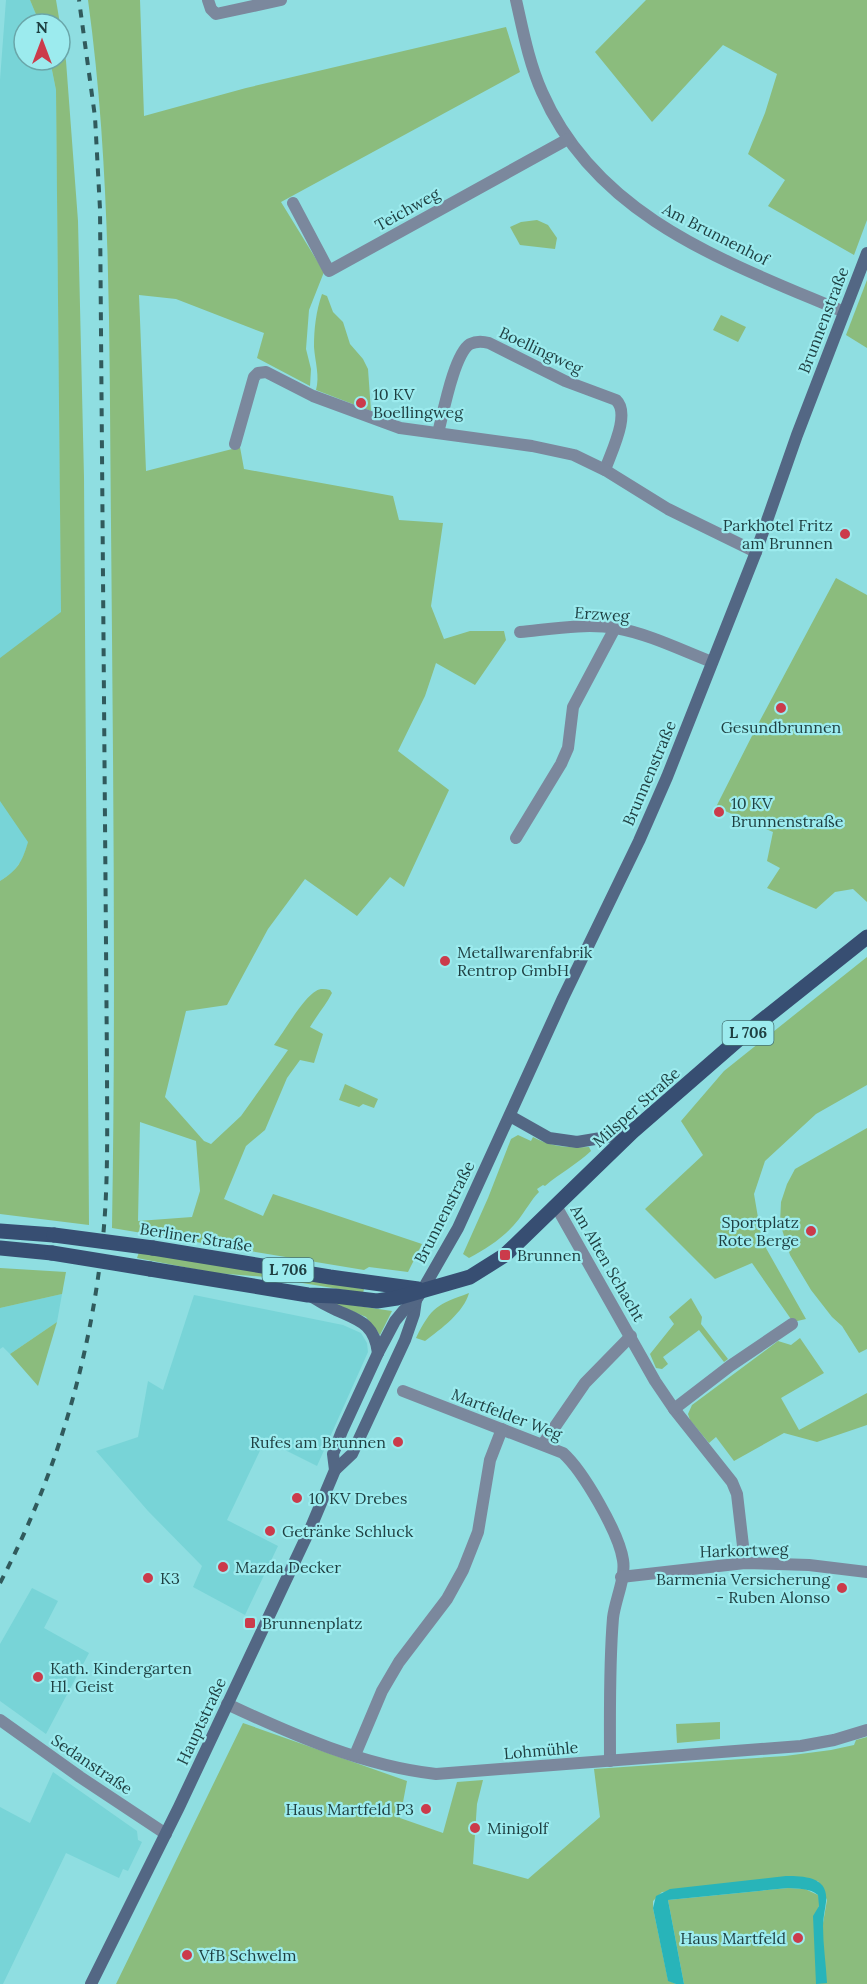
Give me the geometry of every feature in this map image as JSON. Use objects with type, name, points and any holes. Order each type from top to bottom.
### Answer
[{"type":"main road","name":"Brunnenstraße","points":[[420,1295],[458,1228],[662,788],[756,552],[867,253]]},
{"type":"main road","name":"Milsper Straße","points":[[420,1295],[470,1277],[505,1255],[632,1132],[741,1038],[867,938]]},
{"type":"main road","points":[[510,1116],[549,1138],[577,1142],[632,1132]]},
{"type":"main road","name":"Berliner Straße","points":[[0,1231],[153,1248],[330,1277],[420,1295]]},
{"type":"main road","name":"L 706","points":[[0,1248],[52,1253],[308,1295],[377,1301],[420,1295]]},
{"type":"main road","name":"L 706","points":[[308,1295],[330,1308],[362,1321],[372,1331],[378,1353]]},
{"type":"main road","name":"Hauptstraße","points":[[91,1984],[166,1834],[307,1536],[334,1470],[333,1454],[378,1353],[395,1321],[420,1295]]},
{"type":"main road","name":"Hauptstraße","points":[[334,1470],[352,1454],[405,1340],[420,1295]]},
{"type":"street","points":[[208,0],[211,9],[216,14],[282,0]]},
{"type":"street","name":"Am Brunnenhof","points":[[516,0],[529,53],[542,92],[582,159],[609,186],[642,213],[681,237],[733,264],[844,312]]},
{"type":"street","name":"Teichweg","points":[[293,203],[329,271],[568,139]]},
{"type":"street","name":"Boellingweg","points":[[438,433],[461,354],[469,345],[483,341],[565,381],[616,400],[621,404],[623,416],[605,470]]},
{"type":"street","points":[[235,444],[254,377],[262,372],[272,374],[314,396],[400,428],[532,446],[574,455],[605,470],[668,509],[756,552]]},
{"type":"street","name":"Erzweg","points":[[520,632],[564,627],[615,628],[635,632],[712,662]]},
{"type":"street","points":[[516,838],[561,764],[568,748],[573,707],[615,628]]},
{"type":"street","name":"Am Alten Schacht","points":[[556,1206],[655,1381],[674,1409],[732,1482],[737,1494],[745,1563]]},
{"type":"street","points":[[674,1409],[730,1366],[792,1324]]},
{"type":"street","name":"Am Alten Schacht","points":[[543,1444],[585,1383],[630,1336]]},
{"type":"street","name":"Martfelder Weg","points":[[403,1391],[562,1453],[575,1464],[591,1489],[621,1547],[624,1564],[614,1606],[610,1647],[610,1761]]},
{"type":"street","points":[[355,1755],[382,1691],[399,1662],[447,1599],[463,1570],[478,1532],[490,1460],[502,1429]]},
{"type":"street","name":"Harkortweg","points":[[621,1577],[745,1563],[809,1565],[867,1572]]},
{"type":"street","name":"Lohmühle","points":[[227,1704],[295,1735],[386,1766],[436,1774],[801,1746],[834,1740],[867,1730]]},
{"type":"street","name":"Sedanstraße","points":[[0,1720],[166,1834]]},
{"type":"shaded area","points":[[6,0],[30,0],[35,12],[12,12],[12,72],[52,72],[56,90],[64,875],[45,879],[28,843],[22,860],[12,873],[0,881],[0,80]]},
{"type":"shaded area","points":[[62,1294],[57,1322],[10,1354],[3,1347],[0,1349],[0,1308]]},
{"type":"shaded area","points":[[194,1295],[343,1325],[361,1333],[367,1343],[368,1352],[317,1466],[265,1440],[227,1520],[278,1546],[245,1615],[193,1587],[202,1566],[148,1511],[96,1451],[138,1437],[148,1381],[163,1390]]},
{"type":"shaded area","name":"Kath. Kindergarten Hl. Geist","points":[[32,1588],[58,1601],[44,1628],[89,1653],[46,1734],[0,1701],[0,1644]]},
{"type":"shaded area","points":[[53,1772],[137,1831],[138,1840],[142,1842],[128,1871],[123,1869],[119,1878],[66,1853],[3,1984],[0,1984],[0,1807],[30,1823]]},
{"type":"shaded area","points":[[786,1876],[808,1878],[824,1887],[826,1902],[823,1933],[827,1983],[816,1984],[813,1916],[819,1906],[818,1895],[808,1890],[788,1888],[668,1900],[684,1984],[668,1981],[653,1908],[656,1896],[670,1889]]},
{"type":"green space","points":[[30,0],[56,0],[58,12],[35,12]]},
{"type":"green space","points":[[88,0],[140,0],[144,116],[246,88],[506,27],[520,72],[281,202],[324,272],[309,310],[306,349],[311,369],[310,386],[257,358],[264,333],[176,299],[139,295],[146,471],[240,447],[244,469],[393,496],[399,520],[443,523],[431,606],[444,639],[470,631],[504,631],[506,640],[475,685],[436,663],[425,696],[398,751],[449,790],[404,887],[390,877],[357,916],[305,879],[268,929],[227,1005],[186,1011],[165,1097],[204,1141],[211,1144],[241,1116],[288,1050],[274,1045],[300,1008],[318,990],[330,990],[332,993],[330,997],[310,1027],[323,1034],[314,1063],[300,1060],[287,1078],[265,1130],[246,1146],[224,1199],[263,1216],[273,1194],[422,1244],[408,1272],[369,1267],[364,1270],[112,1228],[114,876],[109,327],[105,196],[96,65]],"holes":[[[140,1122],[196,1141],[200,1191],[192,1217],[138,1221]]]},
{"type":"green space","points":[[646,0],[867,0],[867,220],[854,255],[768,206],[785,180],[748,154],[765,113],[777,74],[723,45],[652,122],[595,52]]},
{"type":"green space","points":[[52,72],[67,72],[78,221],[84,477],[89,1225],[0,1214],[0,881],[18,865],[28,842],[0,801],[0,658],[61,612],[56,90]]},
{"type":"green space","points":[[537,220],[548,225],[557,238],[555,249],[520,245],[510,227],[521,222]]},
{"type":"green space","points":[[867,280],[867,348],[846,335]]},
{"type":"green space","points":[[322,294],[327,296],[333,312],[343,322],[350,344],[368,369],[371,411],[316,390],[314,334]]},
{"type":"green space","points":[[721,315],[746,327],[738,342],[713,330]]},
{"type":"green space","points":[[836,578],[867,595],[867,902],[853,889],[835,892],[816,909],[767,888],[780,868],[767,861],[773,832],[716,807]]},
{"type":"green space","points":[[867,957],[867,1085],[816,1114],[765,1161],[754,1194],[762,1241],[806,1319],[793,1322],[752,1263],[715,1279],[645,1209],[703,1155],[681,1121],[724,1071]]},
{"type":"green space","points":[[345,1084],[378,1099],[374,1108],[363,1104],[359,1107],[339,1100]]},
{"type":"green space","name":"Sportplatz Rote Berge","points":[[867,1128],[867,1349],[859,1353],[842,1326],[811,1290],[790,1255],[780,1223],[781,1202],[795,1169]]},
{"type":"green space","points":[[518,1135],[531,1141],[533,1137],[560,1146],[589,1147],[591,1151],[545,1186],[537,1189],[539,1192],[508,1231],[490,1246],[469,1258],[463,1254],[511,1139]]},
{"type":"green space","points":[[139,1252],[364,1289],[363,1293],[266,1277],[215,1273],[137,1258]]},
{"type":"green space","points":[[0,1268],[66,1272],[62,1294],[0,1308]]},
{"type":"green space","points":[[469,1293],[462,1307],[445,1326],[425,1341],[416,1338],[436,1308]]},
{"type":"green space","points":[[691,1298],[702,1317],[701,1324],[728,1359],[724,1362],[699,1330],[663,1357],[668,1364],[662,1369],[656,1368],[650,1354],[674,1324],[669,1317]]},
{"type":"green space","points":[[331,1302],[392,1311],[380,1335],[366,1317]]},
{"type":"green space","points":[[57,1322],[38,1386],[10,1354]]},
{"type":"green space","points":[[800,1338],[824,1373],[781,1398],[799,1430],[867,1393],[867,1425],[817,1442],[784,1433],[734,1461],[716,1437],[709,1443],[690,1420],[688,1414],[692,1405],[778,1341],[791,1345]]},
{"type":"green space","points":[[720,1722],[720,1739],[677,1743],[676,1724]]},
{"type":"green space","points":[[243,1723],[407,1781],[400,1818],[443,1833],[457,1782],[483,1780],[477,1804],[473,1864],[528,1879],[600,1817],[594,1769],[785,1756],[854,1745],[856,1740],[867,1737],[867,1984],[684,1984],[668,1900],[788,1888],[805,1889],[818,1895],[820,1901],[818,1910],[823,1923],[827,1900],[818,1881],[662,1892],[653,1901],[653,1908],[668,1980],[676,1984],[116,1984]]},
{"type":"railway","points":[[0,1583],[36,1507],[51,1468],[76,1387],[94,1305],[103,1239],[106,1190],[100,209],[95,117],[79,0]]},
{"type":"place","name":"10 KV Boellingweg","points":[[361,403]]},
{"type":"place","name":"Parkhotel Fritz am Brunnen","points":[[845,534]]},
{"type":"place","name":"Gesundbrunnen","points":[[781,708]]},
{"type":"place","name":"10 KV Brunnenstraße","points":[[719,812]]},
{"type":"place","name":"Metallwarenfabrik Rentrop GmbH","points":[[445,961]]},
{"type":"place","name":"Sportplatz Rote Berge","points":[[811,1231]]},
{"type":"place","name":"Brunnen","points":[[505,1255]]},
{"type":"place","name":"Rufes am Brunnen","points":[[398,1442]]},
{"type":"place","name":"10 KV Drebes","points":[[297,1498]]},
{"type":"place","name":"Getränke Schluck","points":[[270,1531]]},
{"type":"place","name":"Mazda Decker","points":[[223,1567]]},
{"type":"place","name":"K3","points":[[148,1578]]},
{"type":"place","name":"Barmenia Versicherung - Ruben Alonso","points":[[842,1588]]},
{"type":"place","name":"Brunnenplatz","points":[[250,1623]]},
{"type":"place","name":"Kath. Kindergarten Hl. Geist","points":[[38,1677]]},
{"type":"place","name":"Haus Martfeld P3","points":[[426,1809]]},
{"type":"place","name":"Minigolf","points":[[475,1828]]},
{"type":"place","name":"Haus Martfeld","points":[[798,1938]]},
{"type":"place","name":"VfB Schwelm","points":[[187,1955]]}]
